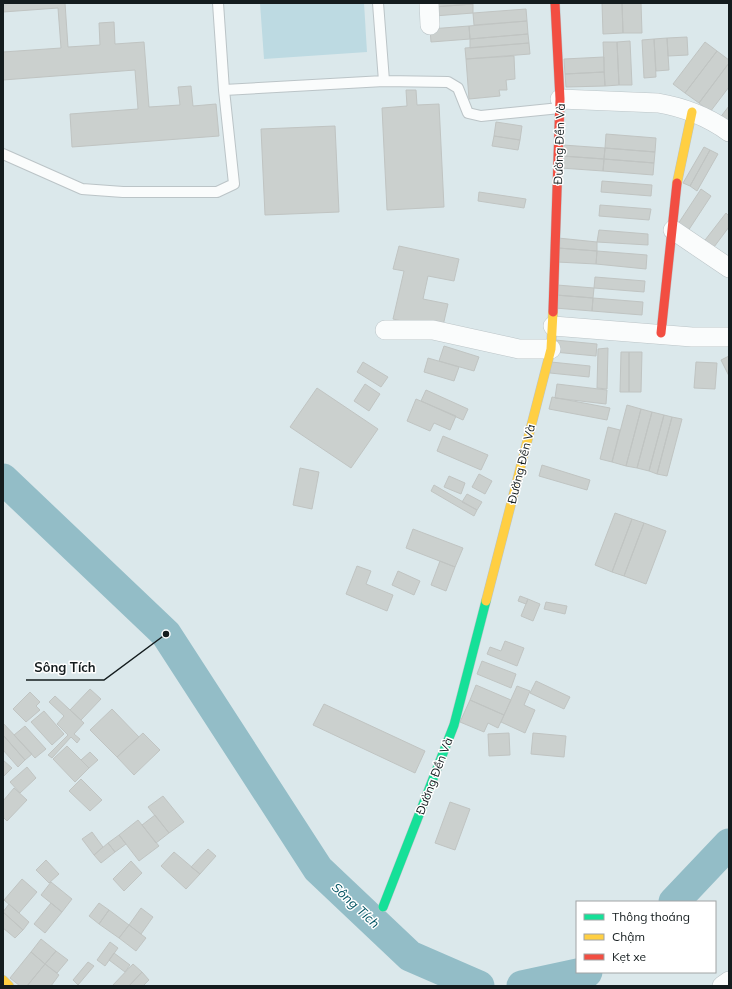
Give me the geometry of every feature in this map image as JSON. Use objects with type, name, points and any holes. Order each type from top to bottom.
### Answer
[{"type":"street","points":[[429,3],[430,25]]},
{"type":"street","name":"Đường Đền Và","points":[[384,908],[454,726],[551,349],[560,104],[555,3]]},
{"type":"street","points":[[560,104],[658,103],[692,112],[729,132]]},
{"type":"street","points":[[661,333],[678,177],[692,112]]},
{"type":"street","points":[[673,230],[729,268]]},
{"type":"street","points":[[553,326],[729,338]]},
{"type":"street","points":[[385,330],[433,330],[519,349],[551,349]]},
{"type":"street","points":[[3,980],[9,986]]},
{"type":"street","points":[[722,986],[729,981]]},
{"type":"lane","points":[[3,154],[82,189],[123,192],[217,192],[234,184],[224,90],[218,3]]},
{"type":"lane","points":[[378,3],[384,81]]},
{"type":"lane","points":[[224,90],[384,81],[448,82],[458,88],[468,113],[481,116],[560,104]]},
{"type":"shaded area","points":[[260,3],[364,3],[367,52],[264,59]]},
{"type":"building","points":[[3,3],[65,3],[68,47],[100,45],[99,23],[114,22],[115,44],[144,42],[149,107],[180,105],[178,87],[191,86],[193,106],[216,104],[219,136],[72,147],[70,114],[138,109],[135,70],[3,80],[3,52],[61,48],[58,8],[3,12]]},
{"type":"building","points":[[433,3],[472,3],[473,4],[433,7]]},
{"type":"building","points":[[602,3],[622,3],[623,33],[603,34]]},
{"type":"building","points":[[622,3],[641,3],[642,33],[623,33]]},
{"type":"building","points":[[473,4],[473,13],[434,16],[433,7]]},
{"type":"building","points":[[526,9],[527,21],[474,25],[473,13]]},
{"type":"building","points":[[527,21],[528,34],[470,39],[469,26]]},
{"type":"building","points":[[469,26],[470,39],[431,42],[430,29]]},
{"type":"building","points":[[528,34],[529,43],[470,48],[470,39]]},
{"type":"building","points":[[687,37],[688,55],[668,56],[667,38]]},
{"type":"building","points":[[667,38],[669,70],[656,71],[654,39]]},
{"type":"building","points":[[654,39],[656,77],[644,78],[642,40]]},
{"type":"building","points":[[630,41],[632,85],[619,85],[617,42]]},
{"type":"building","points":[[603,42],[617,42],[619,85],[605,86]]},
{"type":"building","points":[[705,42],[717,51],[685,93],[673,84]]},
{"type":"building","points":[[529,43],[530,54],[466,59],[465,48]]},
{"type":"building","points":[[717,51],[729,60],[729,63],[699,103],[685,93]]},
{"type":"building","points":[[514,56],[515,79],[506,80],[507,90],[499,90],[500,96],[469,99],[466,59]]},
{"type":"building","points":[[604,57],[604,72],[565,74],[564,59]]},
{"type":"building","points":[[729,63],[729,87],[710,112],[699,103]]},
{"type":"building","points":[[604,72],[605,86],[566,87],[565,74]]},
{"type":"building","points":[[406,90],[416,90],[417,105],[439,104],[444,207],[387,210],[382,108],[407,106]]},
{"type":"building","points":[[729,106],[729,126],[719,119]]},
{"type":"building","points":[[496,122],[522,126],[520,140],[494,136]]},
{"type":"building","points":[[335,126],[339,212],[265,215],[261,129]]},
{"type":"building","points":[[606,134],[656,138],[655,152],[605,148]]},
{"type":"building","points":[[494,136],[520,140],[518,150],[492,146]]},
{"type":"building","points":[[563,145],[605,148],[604,159],[562,156]]},
{"type":"building","points":[[704,147],[710,150],[690,186],[683,183]]},
{"type":"building","points":[[605,148],[655,152],[654,163],[604,159]]},
{"type":"building","points":[[710,150],[718,154],[697,191],[690,186]]},
{"type":"building","points":[[562,156],[604,159],[603,171],[561,168]]},
{"type":"building","points":[[604,159],[654,163],[653,175],[603,171]]},
{"type":"building","points":[[602,181],[652,185],[651,196],[601,192]]},
{"type":"building","points":[[701,189],[711,196],[686,234],[676,227]]},
{"type":"building","points":[[479,192],[526,199],[524,208],[478,201]]},
{"type":"building","points":[[600,205],[651,209],[649,220],[599,216]]},
{"type":"building","points":[[726,213],[729,216],[729,227],[711,251],[702,244]]},
{"type":"building","points":[[599,230],[648,234],[648,245],[597,242]]},
{"type":"building","points":[[558,238],[597,242],[597,251],[558,248]]},
{"type":"building","points":[[399,246],[459,259],[454,281],[428,276],[423,299],[448,304],[442,330],[393,319],[404,271],[393,269]]},
{"type":"building","points":[[558,248],[597,251],[596,264],[557,262]]},
{"type":"building","points":[[597,251],[647,255],[646,269],[596,264]]},
{"type":"building","points":[[595,277],[645,281],[644,292],[594,288]]},
{"type":"building","points":[[557,285],[594,288],[593,298],[556,295]]},
{"type":"building","points":[[556,295],[593,298],[592,311],[555,308]]},
{"type":"building","points":[[593,298],[643,302],[642,315],[592,311]]},
{"type":"building","points":[[555,340],[597,344],[596,356],[554,352]]},
{"type":"building","points":[[444,346],[479,357],[474,371],[439,361]]},
{"type":"building","points":[[608,348],[607,389],[597,388],[598,349]]},
{"type":"building","points":[[621,352],[629,352],[629,392],[620,392]]},
{"type":"building","points":[[629,352],[642,352],[641,392],[629,392]]},
{"type":"building","points":[[729,356],[729,376],[721,360]]},
{"type":"building","points":[[428,358],[459,367],[454,381],[424,372]]},
{"type":"building","points":[[363,362],[388,377],[381,387],[357,372]]},
{"type":"building","points":[[551,362],[590,366],[589,377],[550,373]]},
{"type":"building","points":[[696,362],[717,363],[715,389],[694,388]]},
{"type":"building","points":[[365,384],[380,394],[369,411],[354,401]]},
{"type":"building","points":[[557,384],[607,390],[606,404],[555,398]]},
{"type":"building","points":[[317,388],[378,429],[351,468],[290,427]]},
{"type":"building","points":[[426,390],[468,409],[463,420],[421,401]]},
{"type":"building","points":[[552,397],[610,408],[607,420],[549,409]]},
{"type":"building","points":[[416,399],[456,416],[450,430],[434,423],[430,431],[407,421]]},
{"type":"building","points":[[627,405],[641,409],[626,466],[612,462]]},
{"type":"building","points":[[641,409],[652,412],[637,468],[626,466]]},
{"type":"building","points":[[652,412],[664,415],[649,471],[637,468]]},
{"type":"building","points":[[664,415],[672,417],[657,474],[649,471]]},
{"type":"building","points":[[672,417],[682,419],[667,476],[657,474]]},
{"type":"building","points":[[608,427],[620,430],[612,462],[600,459]]},
{"type":"building","points":[[443,436],[488,455],[481,470],[437,451]]},
{"type":"building","points":[[542,465],[590,480],[587,490],[539,476]]},
{"type":"building","points":[[300,468],[319,472],[312,509],[293,505]]},
{"type":"building","points":[[479,474],[492,481],[485,494],[472,487]]},
{"type":"building","points":[[449,476],[465,483],[461,494],[444,487]]},
{"type":"building","points":[[434,485],[477,510],[474,516],[431,491]]},
{"type":"building","points":[[467,494],[482,502],[477,510],[462,502]]},
{"type":"building","points":[[615,513],[632,519],[612,572],[595,565]]},
{"type":"building","points":[[632,519],[644,523],[624,576],[612,572]]},
{"type":"building","points":[[644,523],[666,531],[646,584],[624,576]]},
{"type":"building","points":[[413,529],[463,548],[455,567],[406,548]]},
{"type":"building","points":[[440,561],[455,567],[446,591],[431,585]]},
{"type":"building","points":[[357,566],[371,571],[366,584],[393,595],[387,611],[346,594]]},
{"type":"building","points":[[398,571],[420,581],[414,595],[392,585]]},
{"type":"building","points":[[520,596],[528,599],[526,604],[518,601]]},
{"type":"building","points":[[528,599],[540,604],[533,621],[521,616]]},
{"type":"building","points":[[546,602],[567,606],[565,614],[544,609]]},
{"type":"building","points":[[505,641],[524,648],[517,666],[487,654],[490,647],[501,651]]},
{"type":"building","points":[[482,661],[516,674],[511,688],[477,674]]},
{"type":"building","points":[[536,681],[570,697],[564,709],[530,693]]},
{"type":"building","points":[[476,685],[511,700],[504,715],[470,700]]},
{"type":"building","points":[[517,686],[530,691],[524,705],[535,710],[525,733],[501,722]]},
{"type":"building","points":[[90,689],[101,699],[81,720],[70,710]]},
{"type":"building","points":[[30,692],[40,702],[36,706],[40,710],[26,722],[13,709]]},
{"type":"building","points":[[55,696],[84,723],[74,734],[80,739],[77,743],[71,737],[52,758],[48,755],[68,735],[57,724],[64,716],[49,702]]},
{"type":"building","points":[[470,700],[504,715],[498,728],[488,723],[484,732],[460,722]]},
{"type":"building","points":[[324,704],[425,751],[415,773],[313,725]]},
{"type":"building","points":[[112,709],[139,737],[117,757],[90,730]]},
{"type":"building","points":[[44,711],[64,734],[52,745],[31,722]]},
{"type":"building","points":[[3,723],[32,754],[25,760],[3,735]]},
{"type":"building","points":[[25,726],[46,749],[35,758],[14,735]]},
{"type":"building","points":[[143,733],[160,750],[134,775],[117,757]]},
{"type":"building","points":[[509,733],[510,755],[489,756],[488,734]]},
{"type":"building","points":[[533,733],[566,736],[564,757],[531,754]]},
{"type":"building","points":[[3,735],[25,760],[18,767],[3,750]]},
{"type":"building","points":[[67,746],[89,768],[75,782],[53,759]]},
{"type":"building","points":[[90,752],[98,760],[89,768],[81,760]]},
{"type":"building","points":[[3,760],[12,768],[3,777]]},
{"type":"building","points":[[27,767],[36,778],[20,793],[10,782]]},
{"type":"building","points":[[81,779],[102,800],[90,811],[69,791]]},
{"type":"building","points":[[14,788],[27,800],[7,821],[3,817],[3,801]]},
{"type":"building","points":[[163,796],[184,822],[169,833],[148,807]]},
{"type":"building","points":[[450,802],[470,809],[455,850],[435,843]]},
{"type":"building","points":[[155,815],[169,833],[156,843],[142,825]]},
{"type":"building","points":[[138,820],[159,846],[139,861],[119,835]]},
{"type":"building","points":[[92,832],[103,847],[94,855],[82,839]]},
{"type":"building","points":[[119,835],[126,844],[115,852],[108,843]]},
{"type":"building","points":[[108,843],[115,852],[101,863],[94,855]]},
{"type":"building","points":[[208,849],[216,856],[200,874],[191,867]]},
{"type":"building","points":[[174,852],[200,874],[186,889],[161,866]]},
{"type":"building","points":[[46,860],[59,874],[49,883],[36,870]]},
{"type":"building","points":[[131,861],[142,873],[124,891],[113,879]]},
{"type":"building","points":[[22,879],[37,892],[19,913],[4,900]]},
{"type":"building","points":[[51,882],[72,899],[62,912],[41,895]]},
{"type":"building","points":[[51,903],[62,912],[45,933],[34,924]]},
{"type":"building","points":[[99,903],[109,910],[99,924],[89,916]]},
{"type":"building","points":[[9,904],[29,922],[23,930],[3,912]]},
{"type":"building","points":[[141,908],[153,917],[141,934],[129,925]]},
{"type":"building","points":[[109,910],[129,925],[119,938],[99,924]]},
{"type":"building","points":[[3,912],[23,930],[15,938],[3,928]]},
{"type":"building","points":[[129,925],[146,938],[136,951],[119,938]]},
{"type":"building","points":[[41,939],[56,951],[45,964],[31,952]]},
{"type":"building","points":[[110,942],[118,948],[105,966],[97,960]]},
{"type":"building","points":[[56,951],[68,960],[57,973],[45,964]]},
{"type":"building","points":[[31,952],[45,964],[27,986],[20,986],[10,978]]},
{"type":"building","points":[[114,953],[130,965],[125,972],[109,960]]},
{"type":"building","points":[[88,962],[94,966],[78,985],[73,980]]},
{"type":"building","points":[[45,964],[59,975],[51,986],[27,986]]},
{"type":"building","points":[[133,964],[142,972],[129,986],[112,986]]},
{"type":"building","points":[[142,972],[149,980],[143,986],[129,986]]},
{"type":"waterway","name":"Sông Tích","points":[[3,479],[166,634],[318,869],[410,956],[479,986]]},
{"type":"waterway","name":"Sông Tích","points":[[675,901],[729,844]]},
{"type":"waterway","name":"Sông Tích","points":[[522,986],[582,973]]},
{"type":"traffic: fast","points":[[383,907],[454,725],[486,601]]},
{"type":"traffic: slow","points":[[677,183],[692,112]]},
{"type":"traffic: slow","points":[[486,601],[551,349],[553,312]]},
{"type":"traffic: slow","points":[[3,980],[9,986]]},
{"type":"traffic: jam","points":[[553,312],[560,99],[555,3]]},
{"type":"traffic: jam","points":[[661,333],[677,183]]},
{"type":"place","name":"Sông Tích","points":[[166,634]]}]
